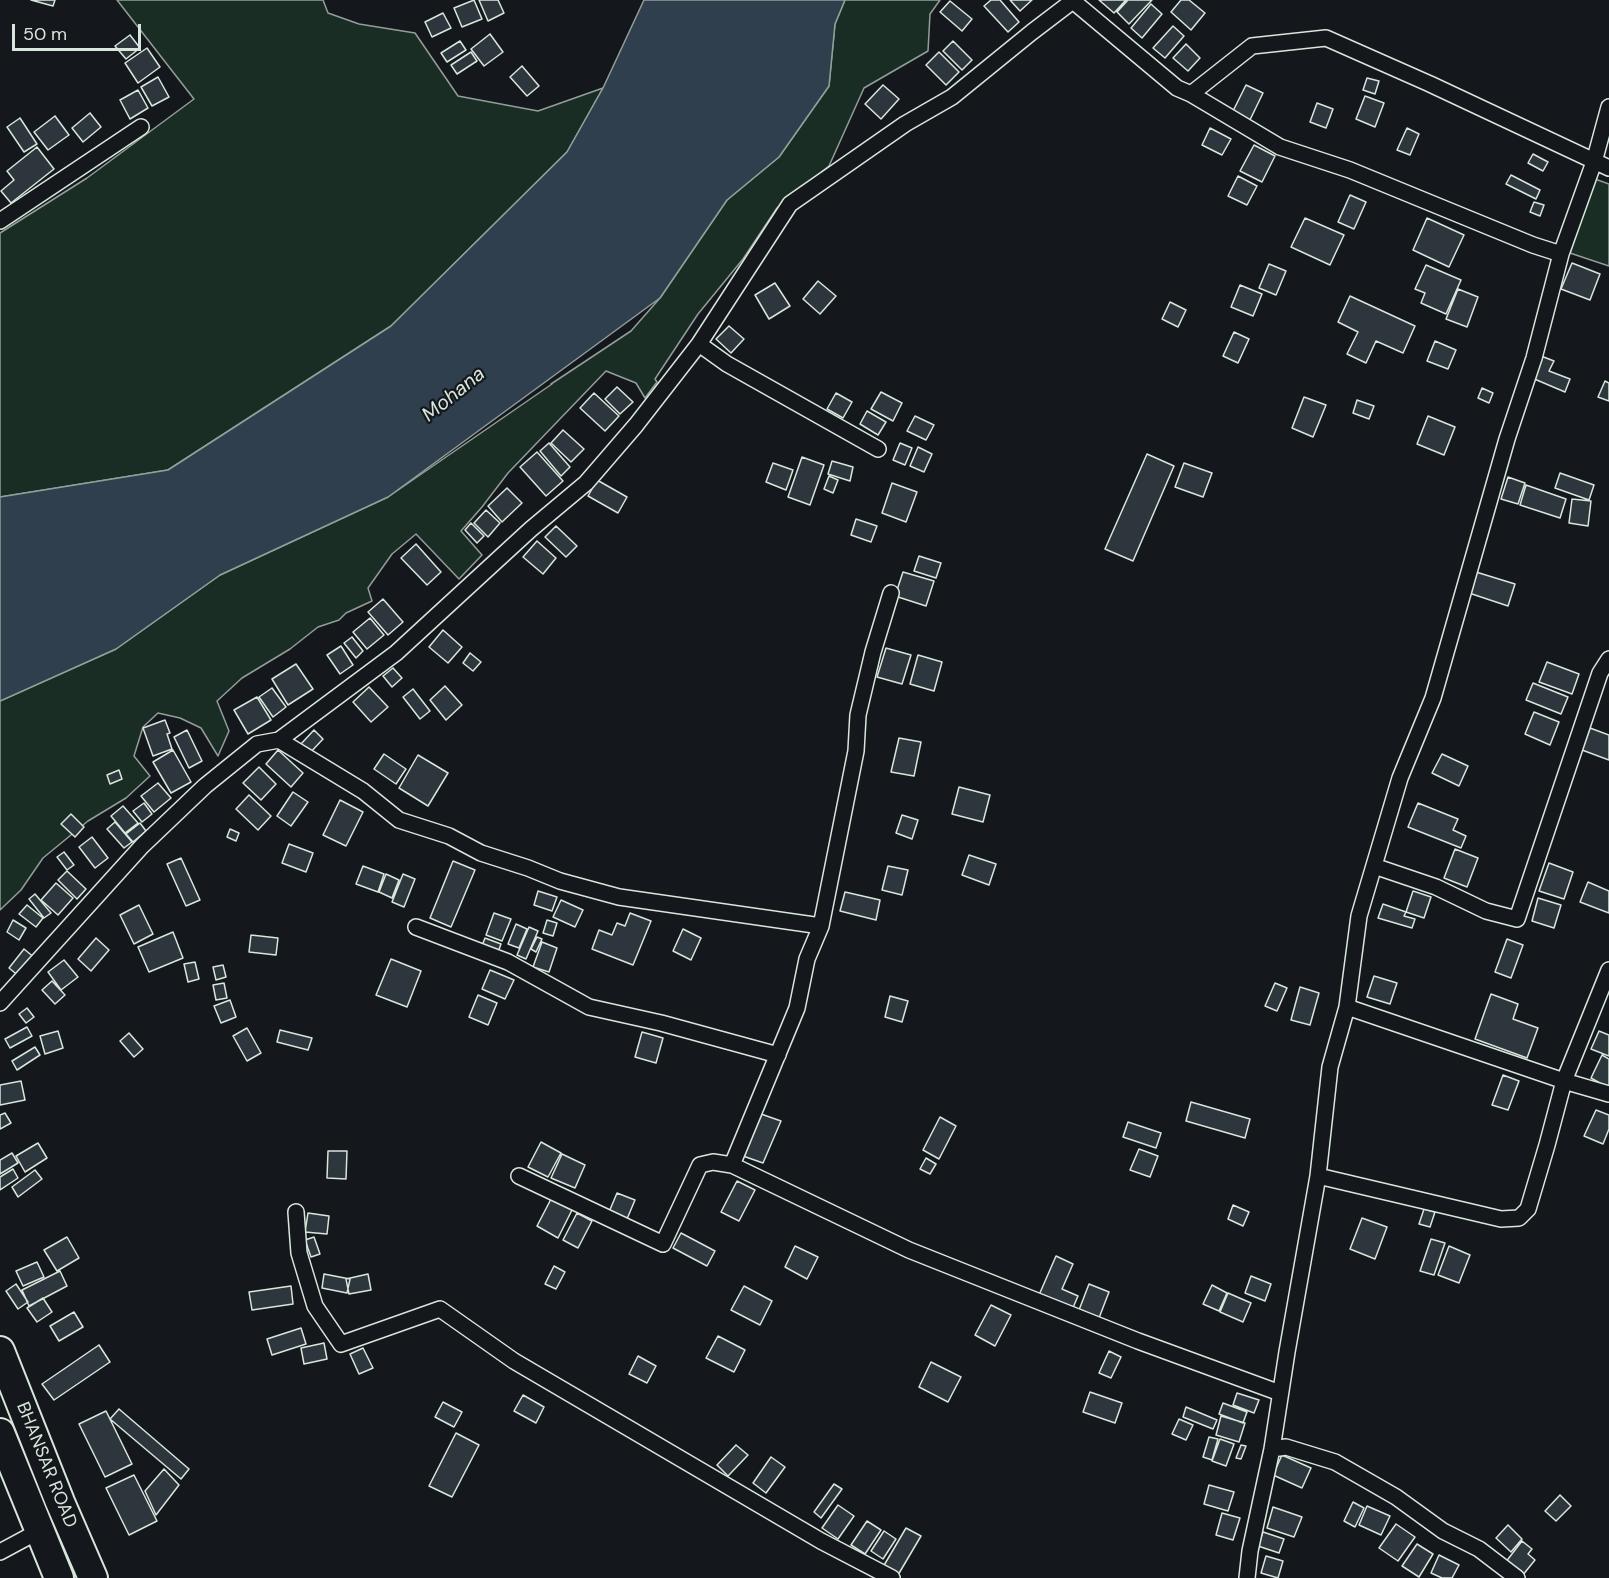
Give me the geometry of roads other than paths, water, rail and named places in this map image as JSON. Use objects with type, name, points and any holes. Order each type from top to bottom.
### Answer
[{"type":"highway","name":"BHANSAR ROAD","points":[[0,1351],[93,1578]]},
{"type":"highway","name":"BHANSAR ROAD","points":[[0,1433],[59,1578]]},
{"type":"street","points":[[0,1003],[142,846],[205,786],[257,744],[279,740],[396,653],[531,529],[586,483],[636,425],[699,344],[790,204],[905,124],[952,97],[1074,0],[1177,88],[1280,147],[1350,170],[1533,245],[1561,254]]},
{"type":"street","points":[[1191,94],[1252,46],[1326,38],[1609,168]]},
{"type":"street","points":[[1247,1578],[1250,1551],[1272,1449],[1318,1176],[1330,1067],[1347,1007],[1359,916],[1400,778],[1433,698],[1507,440],[1534,358],[1561,254],[1594,162],[1609,107]]},
{"type":"street","points":[[0,221],[141,127]]},
{"type":"street","points":[[699,344],[727,364],[878,449]]},
{"type":"street","points":[[732,1165],[797,1008],[807,959],[821,926],[856,751],[858,715],[873,652],[891,592]]},
{"type":"street","points":[[1374,866],[1436,887],[1486,911],[1517,919],[1600,673],[1609,659]]},
{"type":"street","points":[[279,740],[363,791],[399,820],[449,836],[481,853],[619,897],[821,926]]},
{"type":"street","points":[[416,927],[508,962],[589,1007],[661,1023],[778,1055]]},
{"type":"street","points":[[1318,1176],[1501,1219],[1519,1218],[1528,1209],[1564,1081],[1609,970]]},
{"type":"street","points":[[1347,1007],[1564,1081],[1609,1094]]},
{"type":"street","points":[[519,1176],[663,1244],[700,1164],[713,1162],[732,1165],[909,1250],[1138,1341],[1281,1394]]},
{"type":"street","points":[[296,1212],[300,1253],[315,1306],[341,1344],[440,1310],[514,1361],[822,1541],[892,1578]]},
{"type":"street","points":[[1272,1449],[1286,1447],[1335,1462],[1396,1497],[1443,1531],[1479,1549],[1517,1578]]},
{"type":"street","points":[[0,1552],[39,1530]]},
{"type":"water","name":"Mohana","points":[[644,0],[845,0],[835,24],[829,86],[779,157],[727,200],[660,298],[388,497],[220,575],[116,649],[0,701],[0,497],[168,470],[391,326],[567,152],[603,88]]}]
